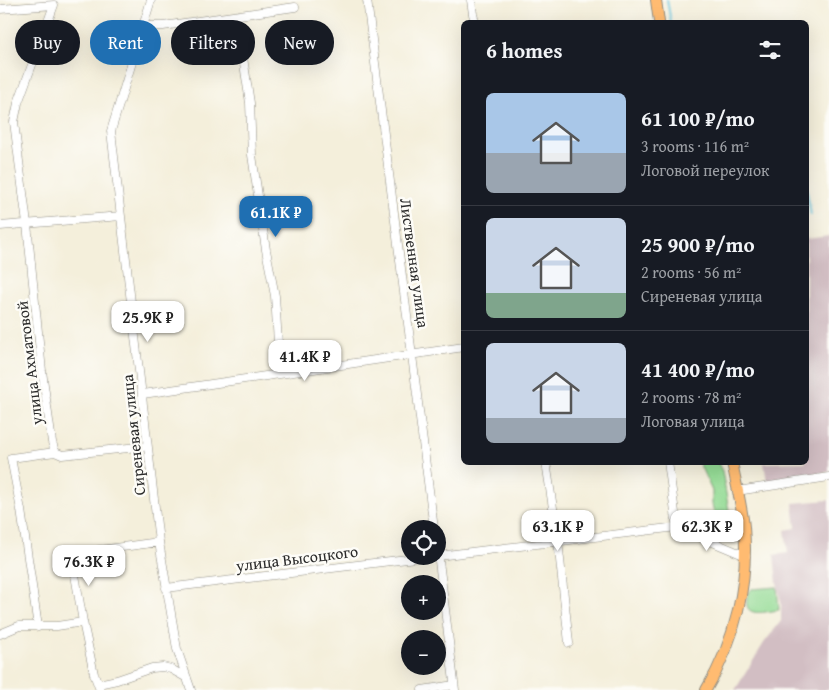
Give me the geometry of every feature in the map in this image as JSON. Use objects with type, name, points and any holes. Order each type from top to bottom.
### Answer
[{"type":"main road","points":[[656,0],[659,20]]},
{"type":"main road","points":[[706,690],[715,676],[733,631],[744,579],[746,556],[744,525],[733,465]]},
{"type":"street","name":"Сиреневая улица","points":[[145,20],[151,0]]},
{"type":"street","name":"Лиственная улица","points":[[367,0],[433,520]]},
{"type":"street","points":[[471,0],[474,20]]},
{"type":"street","name":"улица Ахматовой","points":[[0,8],[54,5],[18,103],[14,122],[27,224],[42,371],[55,452]]},
{"type":"street","points":[[161,26],[294,7]]},
{"type":"street","name":"Сиреневая улица","points":[[131,65],[111,131],[159,542],[177,649],[191,690]]},
{"type":"street","points":[[244,65],[250,103],[252,155],[275,296],[280,374]]},
{"type":"street","points":[[0,226],[121,216]]},
{"type":"street","points":[[143,394],[461,347]]},
{"type":"street","points":[[38,627],[12,458],[55,452],[62,455],[147,446]]},
{"type":"street","points":[[546,465],[558,541],[569,643]]},
{"type":"street","points":[[668,465],[677,527]]},
{"type":"street","points":[[737,491],[829,477]]},
{"type":"street","points":[[446,554],[677,527],[746,556]]},
{"type":"street","points":[[159,542],[78,553],[73,563],[83,622],[94,674],[99,687],[152,668],[163,666],[187,678]]},
{"type":"street","name":"улица Высоцкого","points":[[166,588],[401,560]]},
{"type":"street","points":[[422,690],[455,688],[439,565]]},
{"type":"street","points":[[0,634],[19,626],[56,626],[83,622]]},
{"type":"shaded area","points":[[829,236],[829,472],[767,482],[764,465],[809,465],[809,239]]},
{"type":"shaded area","points":[[829,500],[829,690],[735,690],[764,643],[781,621],[781,603],[774,555],[788,553],[785,530],[796,528],[793,503]]},
{"type":"green space","points":[[700,465],[719,465],[722,471],[730,516],[723,521],[715,517],[712,491]]},
{"type":"green space","points":[[777,587],[779,610],[753,612],[749,610],[747,597],[751,589]]},
{"type":"waterway","points":[[667,0],[671,20]]},
{"type":"waterway","points":[[809,203],[811,215]]}]
